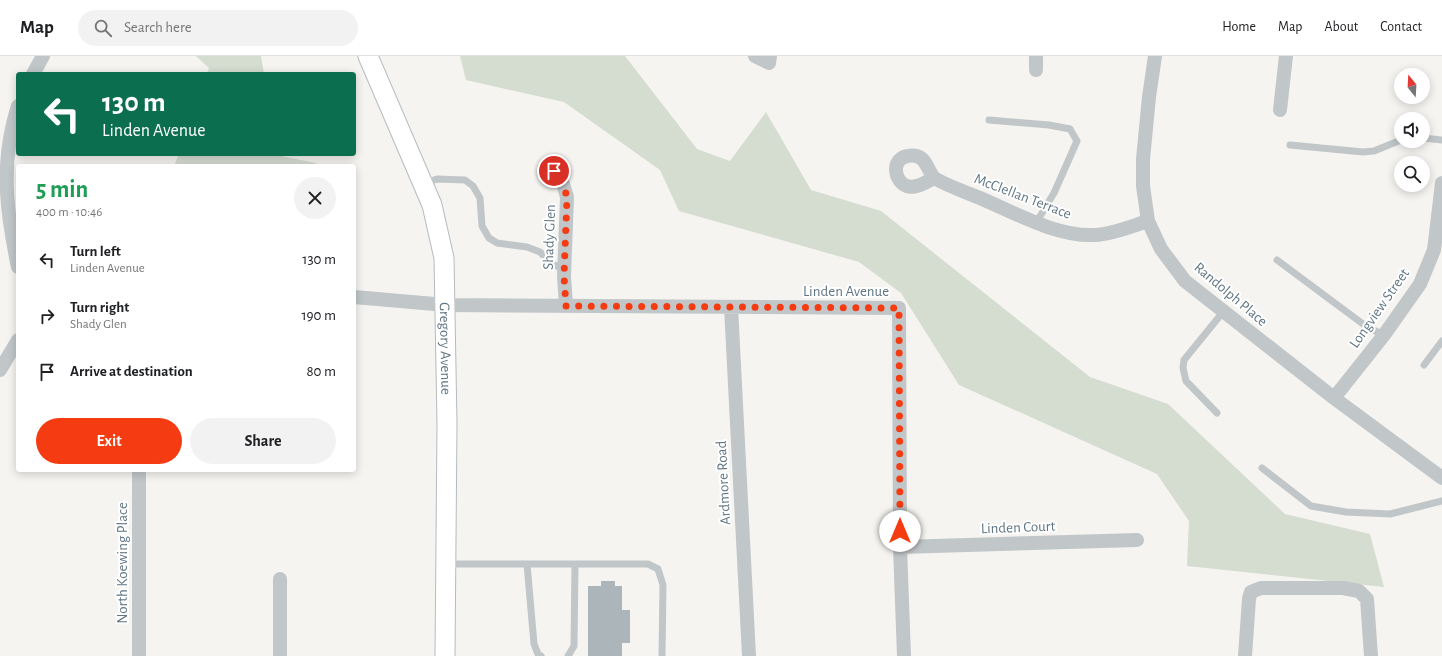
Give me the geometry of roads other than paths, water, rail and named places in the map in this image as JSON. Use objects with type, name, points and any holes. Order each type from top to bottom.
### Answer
[{"type":"main road","name":"Gregory Avenue","points":[[368,56],[432,205],[444,258],[447,424],[445,656]]},
{"type":"street","points":[[34,72],[43,56]]},
{"type":"street","points":[[755,56],[769,59]]},
{"type":"street","name":"Randolph Place","points":[[1154,56],[1143,159],[1143,186],[1148,221],[1161,249],[1185,281],[1223,312],[1334,398],[1442,478]]},
{"type":"street","points":[[1280,110],[1286,56]]},
{"type":"street","points":[[16,113],[7,145],[5,180],[11,231],[16,257]]},
{"type":"street","name":"Shady Glen","points":[[554,171],[563,184],[567,197],[564,269],[566,306]]},
{"type":"street","name":"McClellan Terrace","points":[[934,178],[1036,222],[1073,234],[1096,235],[1148,221]]},
{"type":"street","name":"Longview Street","points":[[1334,398],[1384,335],[1420,284],[1434,250],[1442,183]]},
{"type":"street","name":"Linden Avenue","points":[[356,297],[446,305],[899,308],[900,547],[904,656]]},
{"type":"street","name":"Ardmore Road","points":[[731,307],[749,656]]},
{"type":"street","points":[[0,370],[16,343]]},
{"type":"street","name":"North Koewing Place","points":[[139,472],[139,656]]},
{"type":"street","name":"Linden Court","points":[[900,547],[1137,540]]},
{"type":"street","points":[[280,579],[280,656]]},
{"type":"street","points":[[1245,656],[1249,599],[1251,592],[1261,588],[1343,588],[1360,591],[1367,599],[1371,656]]},
{"type":"lane","points":[[989,120],[1049,125],[1070,129],[1077,141],[1054,193],[1036,222]]},
{"type":"lane","points":[[1430,139],[1442,140]]},
{"type":"lane","points":[[1290,145],[1363,152],[1374,151],[1394,143]]},
{"type":"lane","points":[[423,184],[437,179],[465,180],[473,186],[480,198],[482,226],[489,238],[497,243],[527,246],[540,252],[552,264],[564,269]]},
{"type":"lane","points":[[1277,260],[1367,327],[1384,335]]},
{"type":"lane","points":[[1217,413],[1186,381],[1182,368],[1184,360],[1223,312]]},
{"type":"lane","points":[[1424,366],[1442,341]]},
{"type":"lane","points":[[1262,468],[1310,506],[1339,511],[1390,514],[1442,501]]},
{"type":"lane","points":[[446,564],[648,564],[658,569],[662,585],[662,656]]},
{"type":"lane","points":[[527,564],[534,644],[538,654],[541,656]]},
{"type":"lane","points":[[568,656],[574,646],[575,564]]}]
